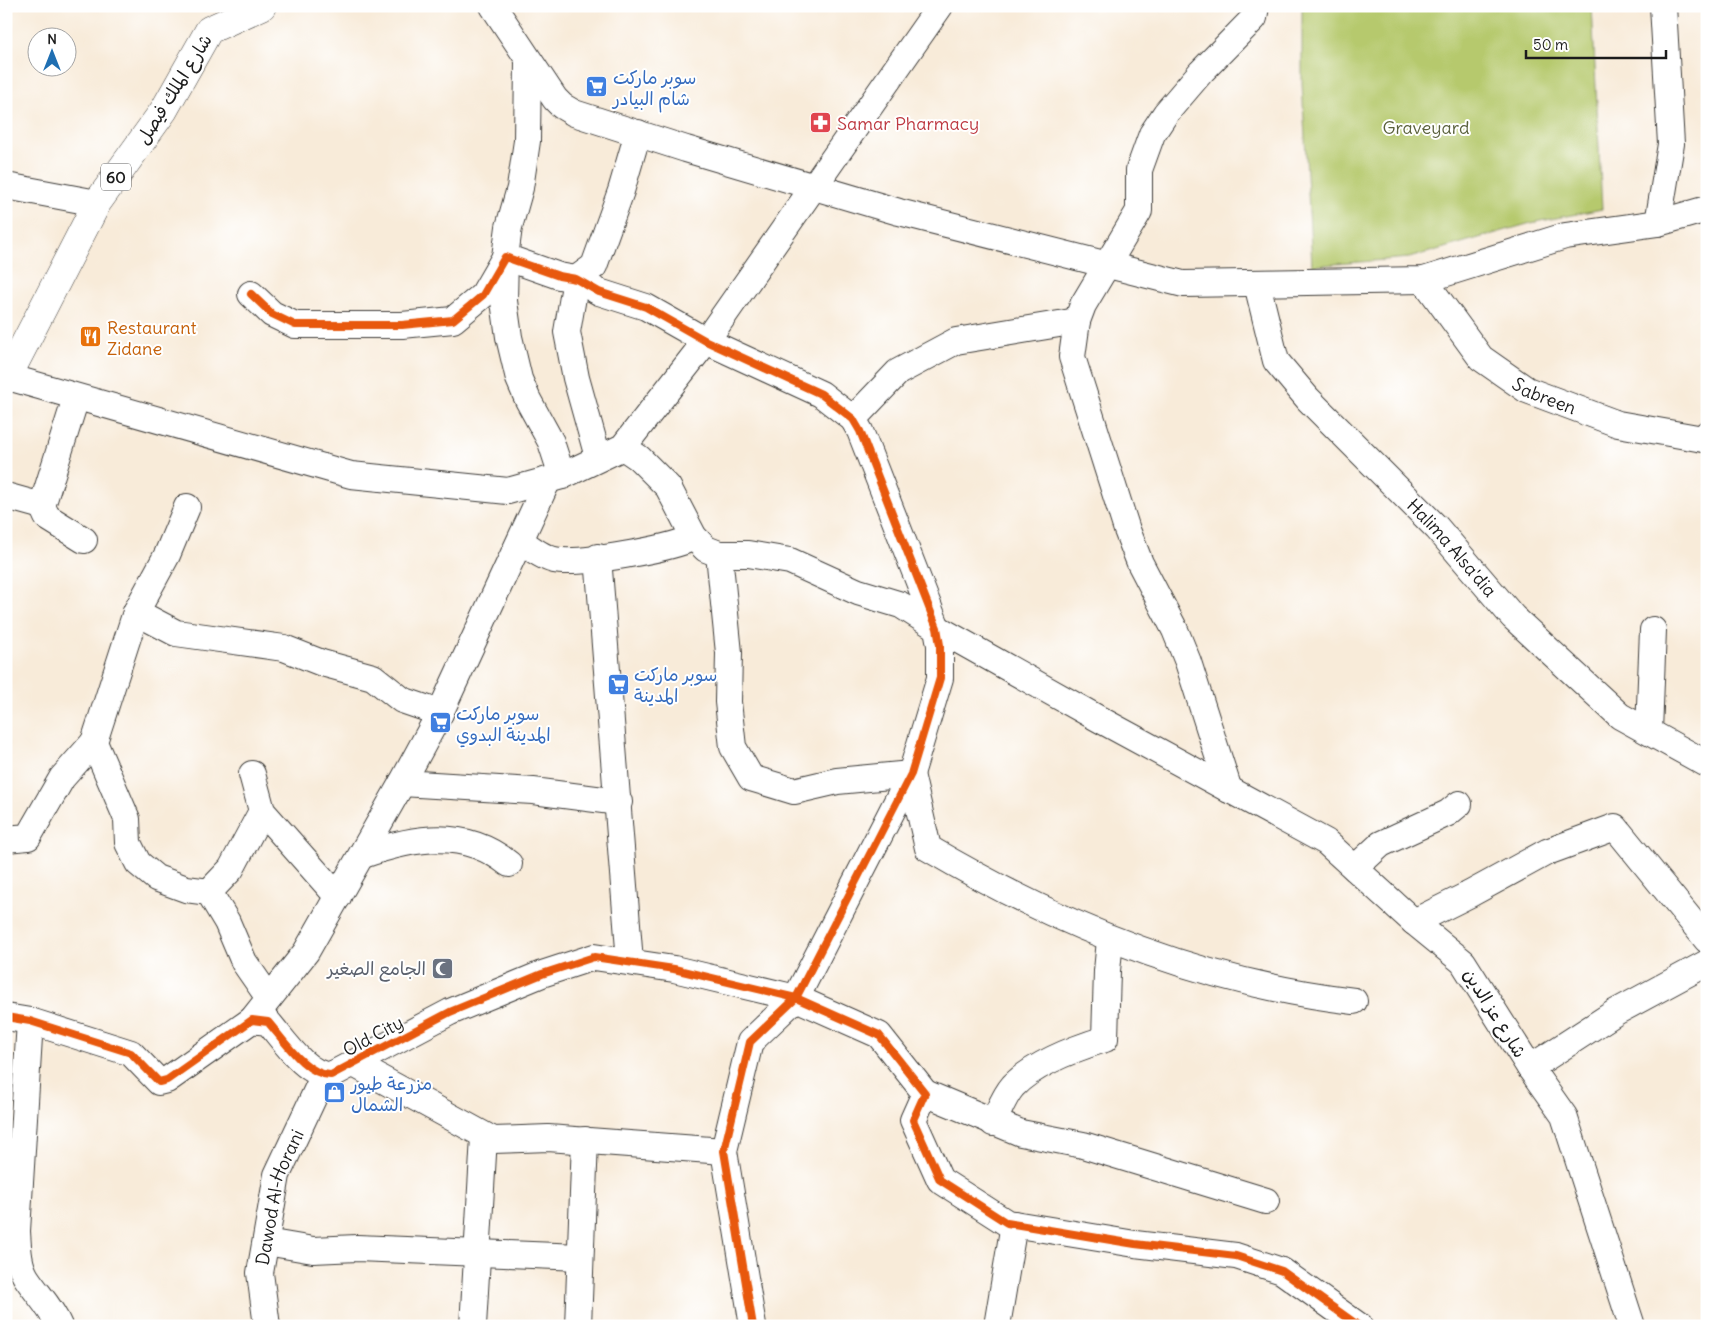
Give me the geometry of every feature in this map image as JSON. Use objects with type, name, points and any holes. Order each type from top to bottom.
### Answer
[{"type":"main road","name":"شارع الملك فيصل","points":[[7,379],[97,203],[164,110],[209,30],[259,6]]},
{"type":"street","points":[[493,6],[528,61],[562,106],[574,113],[899,212],[1107,263],[1183,284],[1424,280],[1566,236],[1658,223],[1707,209]]},
{"type":"street","points":[[7,379],[351,476],[508,491],[555,479],[623,447],[706,341],[940,6]]},
{"type":"street","points":[[1229,790],[1188,662],[1175,630],[1140,563],[1116,496],[1072,357],[1077,321],[1091,289],[1139,211],[1139,170],[1152,134],[1166,113],[1200,72],[1254,18],[1256,6]]},
{"type":"street","points":[[1658,223],[1671,144],[1663,6]]},
{"type":"street","points":[[59,1326],[53,1312],[26,1276],[18,1248],[18,1019],[131,1053],[160,1082],[167,1080],[252,1020],[306,952],[363,855],[440,713],[521,541],[555,479],[551,442],[528,400],[515,366],[504,302],[505,257],[509,227],[524,169],[527,141],[528,61]]},
{"type":"street","points":[[598,458],[576,378],[567,332],[576,279],[594,266],[621,191],[638,133]]},
{"type":"street","points":[[6,186],[97,203]]},
{"type":"street","points":[[505,257],[559,276],[576,279],[599,292],[646,307],[706,341],[821,394],[853,419],[865,440],[937,628],[941,653],[937,695],[911,774],[796,998],[750,1042],[724,1151],[760,1324]]},
{"type":"street","points":[[251,294],[272,314],[295,324],[402,326],[453,320],[484,295],[505,257]]},
{"type":"street","name":"Sabreen","points":[[1424,280],[1480,358],[1527,390],[1618,424],[1703,439],[1707,434]]},
{"type":"street","name":"Halima Alsa'dia","points":[[1257,284],[1276,361],[1281,369],[1437,528],[1514,617],[1620,716],[1707,764]]},
{"type":"street","points":[[853,419],[898,372],[956,341],[1077,321]]},
{"type":"street","points":[[76,398],[42,506],[47,517],[84,540]]},
{"type":"street","points":[[623,447],[640,458],[670,490],[694,537],[701,545],[719,554],[729,653],[728,702],[733,747],[751,778],[794,791],[837,781],[911,774]]},
{"type":"street","points":[[6,496],[42,506]]},
{"type":"street","points":[[6,838],[28,837],[62,778],[94,742],[136,612],[167,555],[187,507]]},
{"type":"street","points":[[521,541],[553,560],[582,560],[670,547],[694,537]]},
{"type":"street","name":"شارع عز الدين","points":[[719,554],[748,554],[790,561],[858,592],[901,605],[937,628],[1326,842],[1414,922],[1463,962],[1530,1068],[1564,1116],[1632,1326]]},
{"type":"street","points":[[598,557],[619,802],[630,962]]},
{"type":"street","points":[[136,612],[176,633],[284,648],[322,663],[373,677],[402,700],[440,713]]},
{"type":"street","points":[[1649,731],[1653,630]]},
{"type":"street","points":[[94,742],[127,820],[128,843],[138,863],[156,878],[186,890],[209,892]]},
{"type":"street","points":[[252,774],[262,811],[338,897]]},
{"type":"street","points":[[911,774],[928,848],[973,875],[1039,909],[1110,940],[1159,958],[1234,979],[1300,994],[1354,1001]]},
{"type":"street","points":[[402,783],[533,790],[619,802]]},
{"type":"street","points":[[1355,868],[1381,844],[1448,813],[1459,804]]},
{"type":"street","points":[[209,892],[231,869],[262,811]]},
{"type":"street","points":[[1414,922],[1547,852],[1615,827],[1707,940]]},
{"type":"street","points":[[363,855],[414,841],[460,840],[487,848],[509,864]]},
{"type":"street","points":[[209,892],[227,922],[244,962],[269,998]]},
{"type":"street","points":[[993,1123],[1013,1086],[1053,1060],[1080,1047],[1105,1039],[1106,971],[1110,940]]},
{"type":"street","name":"Old City","points":[[324,1075],[335,1074],[450,1012],[542,974],[594,957],[674,970],[796,998],[879,1035],[925,1093]]},
{"type":"street","points":[[1530,1068],[1616,1012],[1707,963]]},
{"type":"street","points":[[252,1020],[268,1022],[310,1069],[324,1075]]},
{"type":"street","points":[[354,1064],[484,1137],[498,1140],[548,1138],[584,1140],[724,1151]]},
{"type":"street","name":"Dawod Al-Horani","points":[[267,1326],[260,1273],[277,1175],[324,1075]]},
{"type":"street","points":[[1266,1201],[1082,1145],[1037,1138],[993,1123],[925,1093],[913,1120],[940,1180],[1006,1222],[1135,1244],[1236,1256],[1282,1271],[1359,1326]]},
{"type":"street","points":[[473,1326],[484,1137]]},
{"type":"street","points":[[578,1326],[584,1140]]},
{"type":"street","points":[[997,1326],[1014,1224]]},
{"type":"street","points":[[266,1242],[313,1250],[357,1248],[580,1257]]},
{"type":"green space","name":"Graveyard","points":[[1302,6],[1592,6],[1602,209],[1531,223],[1409,258],[1312,266],[1302,83]]},
{"type":"cycle path","points":[[251,294],[272,314],[295,325],[402,325],[453,320],[483,295],[505,257],[559,276],[576,279],[599,292],[646,307],[706,341],[821,394],[853,419],[860,431],[937,628],[940,645],[940,678],[911,774],[796,998],[750,1042],[724,1151],[753,1326]]},
{"type":"cycle path","points":[[6,1017],[30,1021],[131,1053],[159,1082],[167,1080],[252,1020],[268,1022],[304,1063],[313,1070],[331,1075],[450,1012],[542,974],[594,957],[674,969],[796,998],[879,1035],[925,1093],[913,1120],[940,1180],[1007,1223],[1135,1244],[1236,1256],[1282,1271],[1359,1326]]},
{"type":"place","name":"سوبر ماركت شام البيادر","points":[[597,87]]},
{"type":"place","name":"Samar Pharmacy","points":[[821,123]]},
{"type":"place","name":"Restaurant Zidane","points":[[91,337]]},
{"type":"place","name":"سوبر ماركت المدينة","points":[[618,684]]},
{"type":"place","name":"سوبر ماركت المدينة البدوي","points":[[440,723]]},
{"type":"place","name":"الجامع الصغير","points":[[442,968]]},
{"type":"place","name":"مزرعة طيور الشمال","points":[[335,1093]]}]
